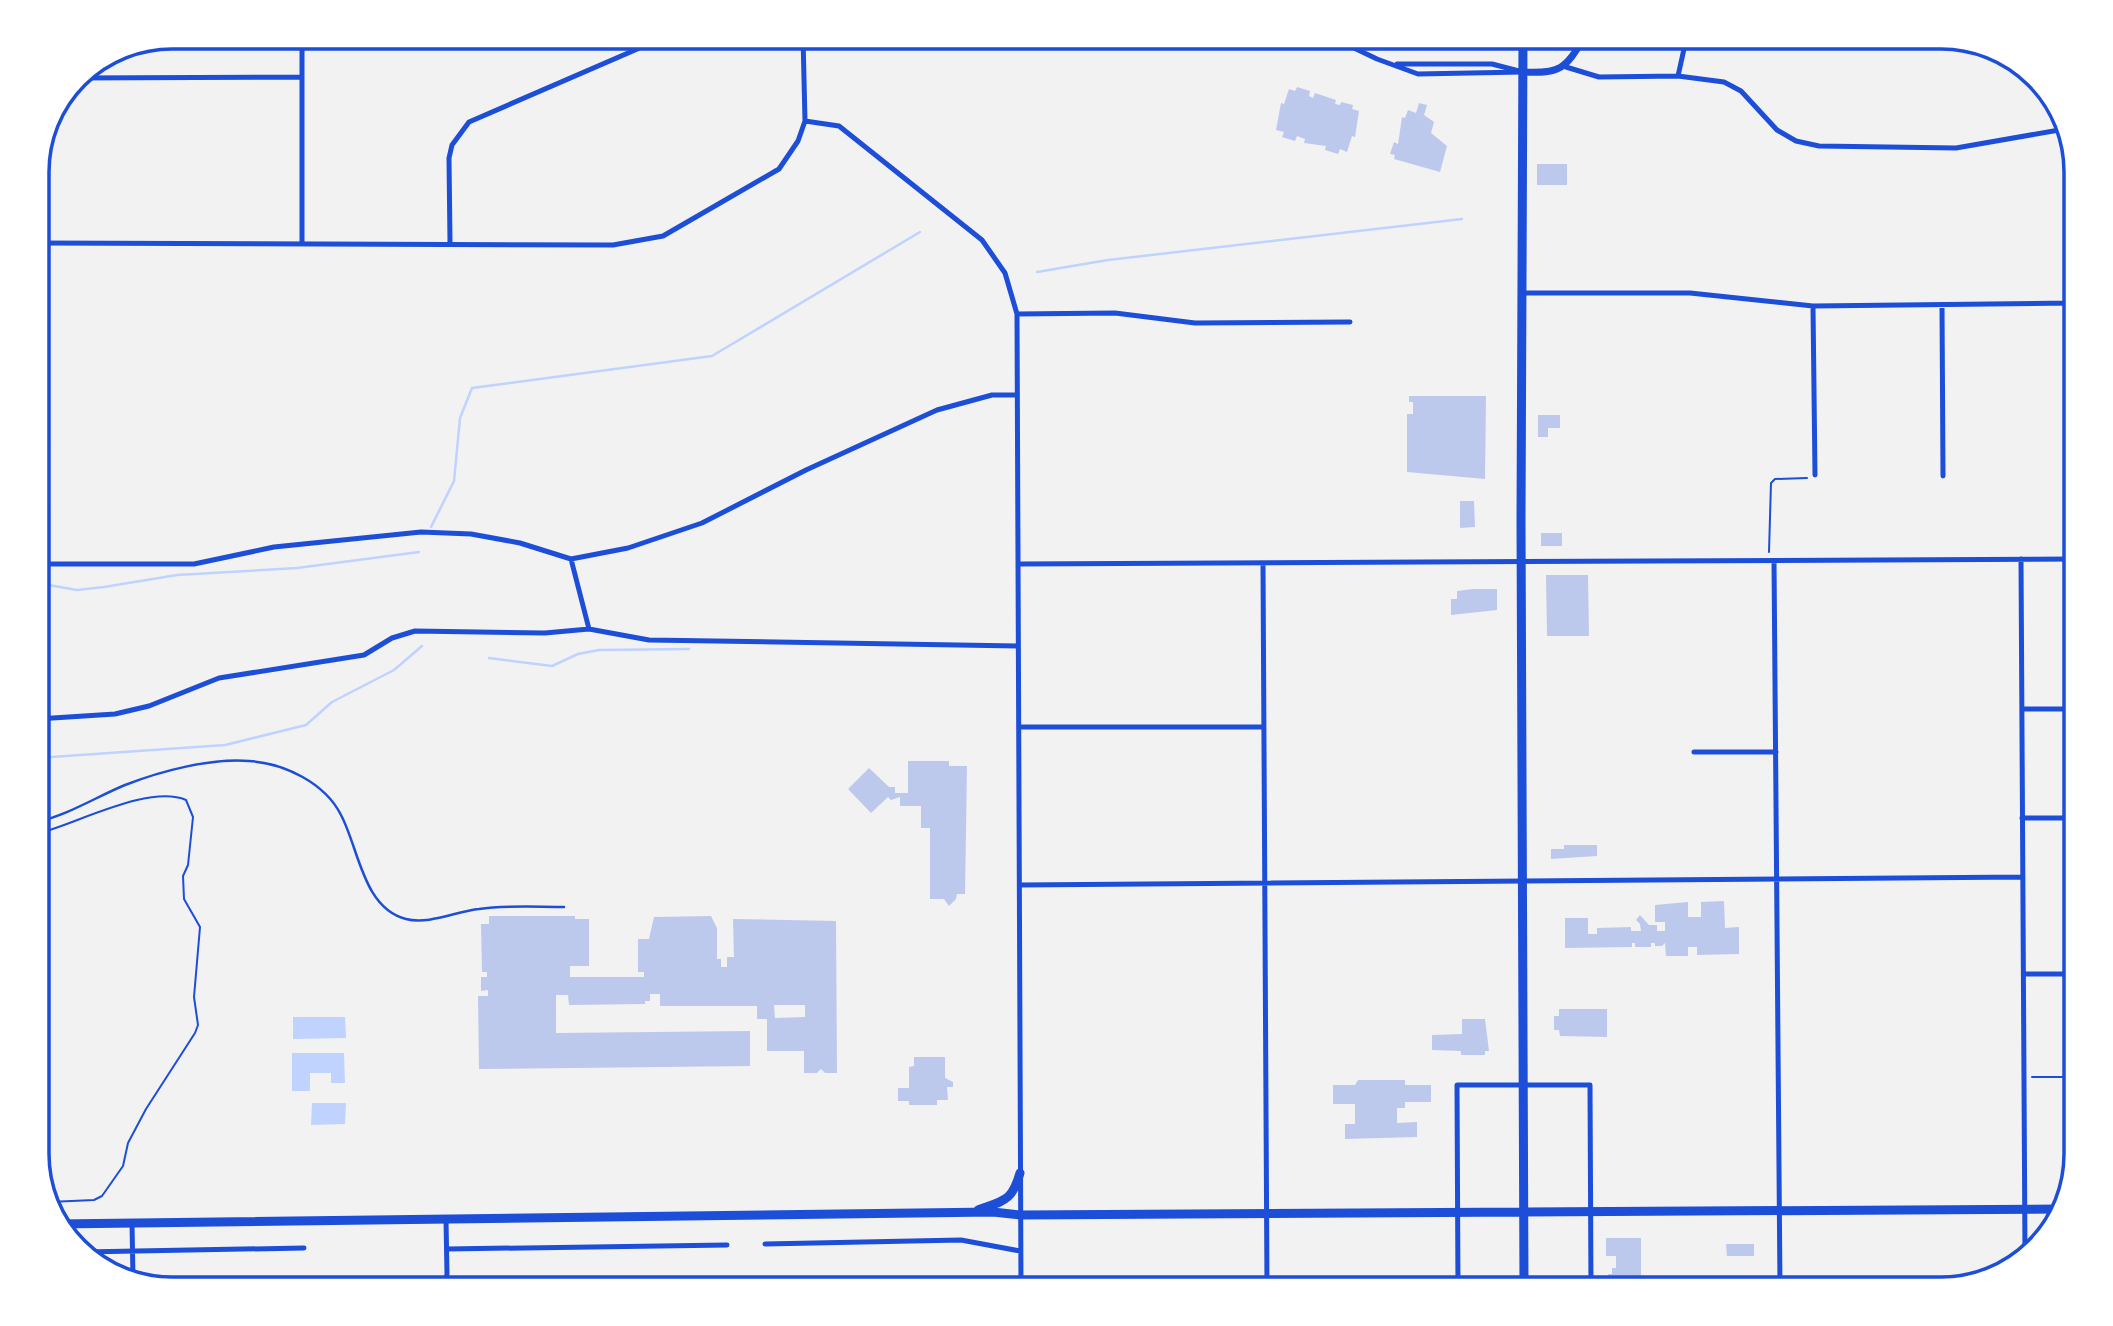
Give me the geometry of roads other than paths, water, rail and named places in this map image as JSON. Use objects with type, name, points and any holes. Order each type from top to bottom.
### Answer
[{"type":"main road","points":[[1523,49],[1521,562],[1524,1277]]},
{"type":"main road","points":[[970,1213],[1008,1199],[1014,1193],[1020,1173]]},
{"type":"main road","points":[[70,1224],[970,1213],[1020,1215],[2051,1209]]},
{"type":"street","points":[[302,49],[302,243]]},
{"type":"street","points":[[450,243],[449,158],[452,145],[469,122],[637,49]]},
{"type":"street","points":[[49,243],[627,244],[663,236],[772,174],[789,158],[805,121],[803,49]]},
{"type":"street","points":[[1358,49],[1418,74],[1546,74],[1566,67],[1599,77],[1678,76],[1712,79],[1732,86],[1777,130],[1796,141],[1819,146],[1956,148],[2056,130]]},
{"type":"street","points":[[1566,67],[1577,49]]},
{"type":"street","points":[[1678,76],[1684,49]]},
{"type":"street","points":[[1394,65],[1492,64],[1523,72]]},
{"type":"street","points":[[93,78],[302,78]]},
{"type":"street","points":[[805,121],[839,126],[982,240],[1005,273],[1017,314],[1021,1277]]},
{"type":"street","points":[[1522,293],[1690,293],[1813,306],[2064,303]]},
{"type":"street","points":[[1941,305],[1943,476]]},
{"type":"street","points":[[1813,306],[1815,475]]},
{"type":"street","points":[[1017,314],[1115,313],[1195,323],[1350,323]]},
{"type":"street","points":[[49,564],[194,564],[274,547],[421,532],[471,534],[520,543],[571,559],[628,548],[702,523],[806,470],[937,410],[992,395],[1017,395]]},
{"type":"street","points":[[571,559],[589,629]]},
{"type":"street","points":[[2021,559],[2025,1244]]},
{"type":"street","points":[[1019,564],[2064,559]]},
{"type":"street","points":[[1774,561],[1780,1277]]},
{"type":"street","points":[[1263,564],[1267,1277]]},
{"type":"street","points":[[49,718],[115,714],[149,706],[219,678],[364,655],[392,638],[415,631],[545,633],[589,629],[649,640],[1018,646]]},
{"type":"street","points":[[2022,709],[2064,709]]},
{"type":"street","points":[[1019,727],[1263,727]]},
{"type":"street","points":[[1694,752],[1776,751]]},
{"type":"street","points":[[2022,818],[2064,818]]},
{"type":"street","points":[[1020,885],[2023,877]]},
{"type":"street","points":[[2024,974],[2064,974]]},
{"type":"street","points":[[1458,1277],[1457,1085],[1590,1084],[1591,1277]]},
{"type":"street","points":[[445,1277],[446,1220]]},
{"type":"street","points":[[132,1223],[135,1251],[134,1271]]},
{"type":"street","points":[[765,1244],[961,1240],[1020,1251]]},
{"type":"street","points":[[447,1249],[727,1245]]},
{"type":"street","points":[[98,1252],[304,1248]]},
{"type":"lane","points":[[49,817],[145,778],[226,761],[262,762],[307,780],[332,803],[341,815],[372,890],[381,904],[393,914],[418,921],[480,908],[564,907]]},
{"type":"water","points":[[293,1017],[345,1017],[346,1038],[293,1039]]},
{"type":"water","points":[[292,1053],[344,1053],[345,1083],[331,1083],[331,1073],[310,1073],[310,1091],[292,1091]]},
{"type":"water","points":[[312,1103],[346,1103],[345,1124],[311,1125]]},
{"type":"waterway","points":[[1037,272],[1108,260],[1462,219]]},
{"type":"waterway","points":[[431,527],[454,481],[460,418],[472,388],[712,356],[920,232]]},
{"type":"waterway","points":[[49,585],[77,590],[177,575],[297,568],[419,552]]},
{"type":"waterway","points":[[49,757],[225,745],[306,725],[332,702],[394,670],[422,646]]},
{"type":"waterway","points":[[489,658],[552,666],[578,654],[599,650],[689,649]]}]
